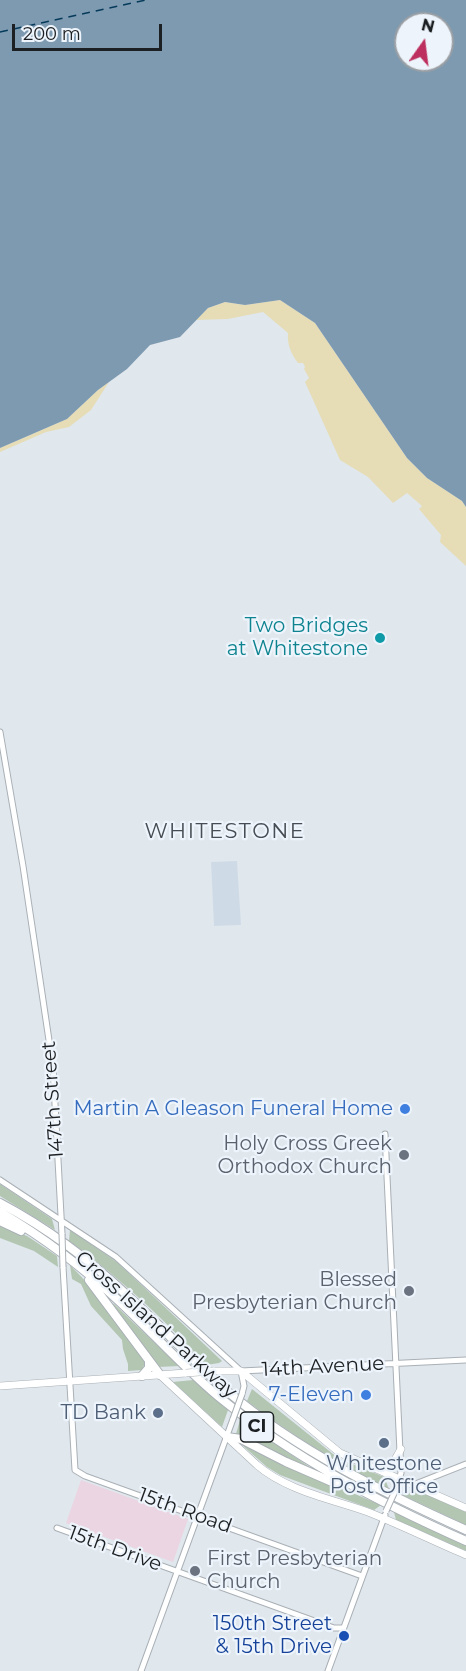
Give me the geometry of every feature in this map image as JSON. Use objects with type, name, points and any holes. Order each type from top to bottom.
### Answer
[{"type":"highway","name":"Cross Island Parkway","points":[[0,1201],[107,1277],[214,1380],[268,1423],[350,1474],[466,1530]]},
{"type":"highway","points":[[0,1212],[59,1252]]},
{"type":"highway","points":[[0,1221],[59,1252]]},
{"type":"highway","name":"Cross Island Parkway","points":[[59,1252],[120,1302],[211,1390],[253,1424],[320,1469],[466,1541]]},
{"type":"highway","points":[[80,1268],[160,1375]]},
{"type":"highway","points":[[141,1376],[148,1368],[149,1360]]},
{"type":"highway","points":[[227,1437],[241,1439],[292,1465],[408,1514]]},
{"type":"main road","name":"14th Avenue","points":[[0,1386],[241,1371]]},
{"type":"main road","points":[[241,1371],[346,1456],[466,1508]]},
{"type":"main road","points":[[160,1375],[261,1468],[276,1478],[385,1515],[466,1555]]},
{"type":"main road","points":[[373,1468],[393,1463],[401,1449]]},
{"type":"street","name":"147th Street","points":[[0,732],[23,866],[52,1067],[75,1470]]},
{"type":"street","points":[[328,1671],[400,1479],[401,1449],[385,1134]]},
{"type":"street","points":[[0,1180],[123,1262],[241,1371],[244,1386],[242,1394],[141,1671]]},
{"type":"street","name":"14th Avenue","points":[[241,1371],[466,1360]]},
{"type":"street","points":[[413,1485],[466,1464]]},
{"type":"street","name":"15th Road","points":[[75,1470],[86,1476],[363,1576]]},
{"type":"street","name":"15th Drive","points":[[57,1528],[334,1628],[344,1628]]},
{"type":"shaded area","points":[[237,861],[241,925],[214,926],[211,862]]},
{"type":"shaded area","points":[[81,1480],[188,1519],[173,1562],[66,1523]]},
{"type":"green space","points":[[0,1184],[52,1219],[55,1230],[0,1196]]},
{"type":"green space","points":[[0,1225],[27,1236],[57,1256],[58,1267],[34,1251],[0,1238]]},
{"type":"green space","points":[[70,1230],[117,1262],[222,1361],[206,1365],[140,1299],[69,1241]]},
{"type":"green space","points":[[70,1265],[93,1289],[146,1361],[142,1370],[128,1371],[122,1340],[91,1306],[81,1284],[72,1279]]},
{"type":"green space","points":[[109,1302],[114,1304],[179,1366],[158,1367]]},
{"type":"green space","points":[[193,1380],[228,1410],[222,1427],[173,1382]]},
{"type":"green space","points":[[252,1389],[338,1458],[384,1477],[389,1489],[316,1448],[264,1414],[247,1401]]},
{"type":"green space","points":[[240,1420],[314,1470],[313,1472],[236,1434]]},
{"type":"green space","points":[[243,1444],[277,1461],[381,1505],[374,1510],[280,1475],[267,1467]]},
{"type":"green space","points":[[414,1489],[466,1512],[466,1525],[402,1495]]},
{"type":"green space","points":[[394,1512],[466,1545],[466,1551],[396,1520]]},
{"type":"sand","points":[[280,300],[315,323],[407,458],[427,478],[462,501],[466,507],[466,566],[440,542],[441,535],[419,509],[422,506],[407,493],[393,503],[368,477],[340,460],[305,382],[309,378],[305,367],[303,363],[298,363],[291,352],[288,333],[263,312],[228,319],[196,320],[208,308],[225,302],[245,305]]},
{"type":"sand","points":[[109,382],[91,410],[69,427],[46,432],[0,452],[0,448],[67,419]]},
{"type":"water","points":[[0,0],[466,0],[466,507],[462,501],[427,478],[407,458],[315,323],[280,300],[245,305],[225,302],[208,308],[180,337],[150,345],[127,369],[98,390],[67,419],[0,448]]},
{"type":"ferry route","points":[[0,32],[146,0]]},
{"type":"place","name":"Two Bridges at Whitestone","points":[[380,638]]},
{"type":"place","name":"Martin A Gleason Funeral Home","points":[[405,1109]]},
{"type":"place","name":"Holy Cross Greek Orthodox Church","points":[[404,1155]]},
{"type":"place","name":"Blessed Presbyterian Church","points":[[409,1291]]},
{"type":"place","name":"7-Eleven","points":[[366,1395]]},
{"type":"place","name":"TD Bank","points":[[158,1413]]},
{"type":"place","name":"Whitestone Post Office","points":[[384,1443]]},
{"type":"place","name":"First Presbyterian Church","points":[[195,1571]]},
{"type":"place","name":"150th Street & 15th Drive","points":[[344,1636]]},
{"type":"district","name":"WHITESTONE","points":[[225,832]]}]
